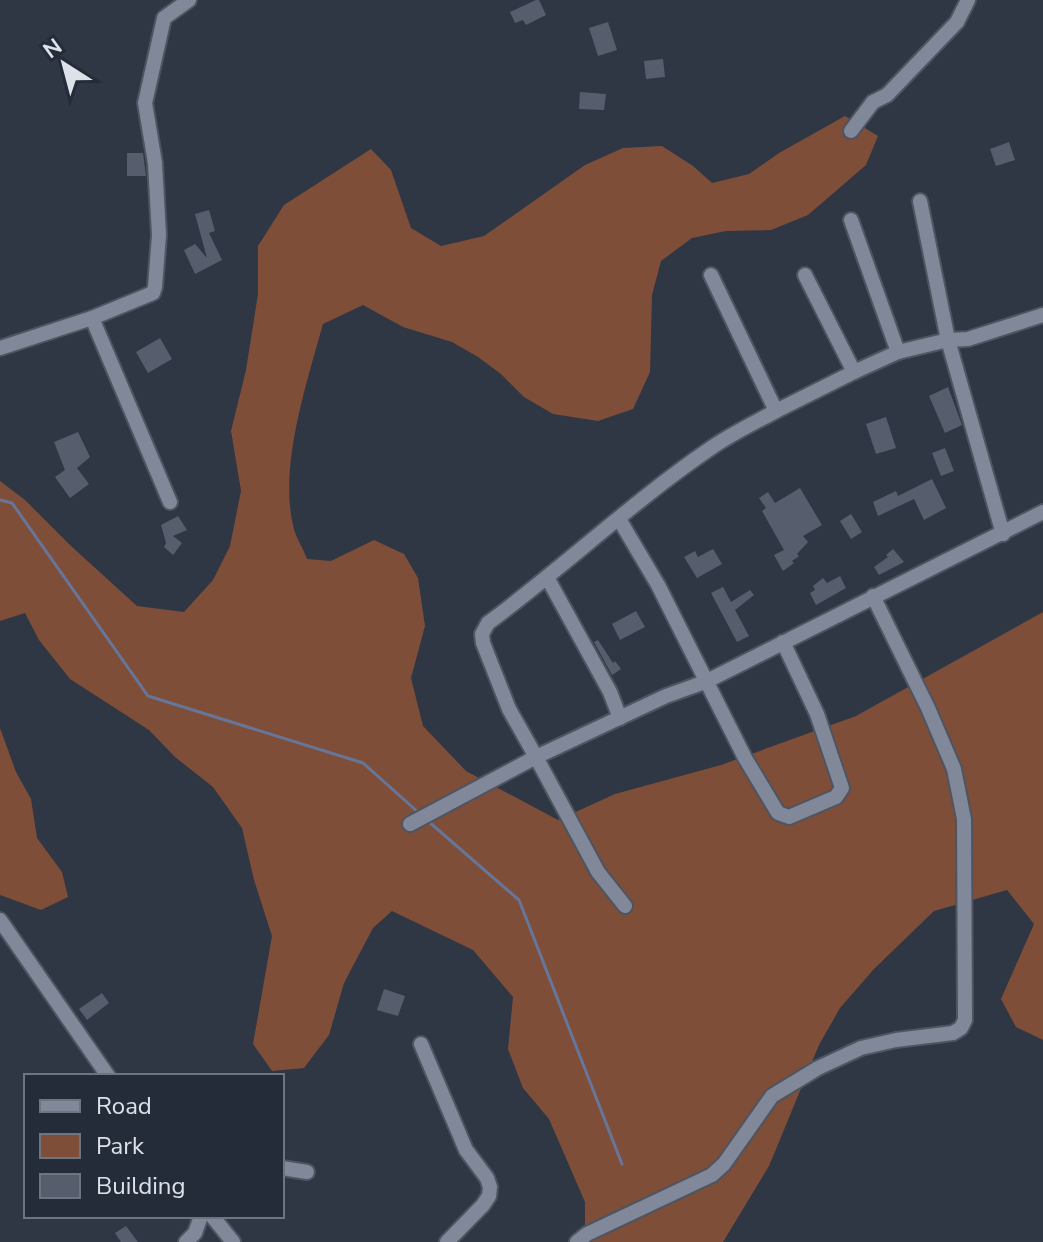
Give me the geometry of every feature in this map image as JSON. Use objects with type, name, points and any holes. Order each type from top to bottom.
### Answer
[{"type":"street","points":[[0,348],[147,298],[155,287],[159,235],[155,163],[145,103],[164,18],[189,0]]},
{"type":"street","points":[[851,131],[873,102],[887,95],[957,22],[968,0]]},
{"type":"street","points":[[920,201],[948,340],[1003,534]]},
{"type":"street","points":[[851,220],[898,352]]},
{"type":"street","points":[[711,275],[776,411]]},
{"type":"street","points":[[805,275],[854,372]]},
{"type":"street","points":[[625,906],[598,872],[509,709],[483,643],[482,634],[488,623],[548,579],[644,497],[714,446],[776,411],[898,352],[932,342],[968,339],[1043,315]]},
{"type":"street","points":[[92,318],[170,502]]},
{"type":"street","points":[[410,824],[536,757],[666,696],[705,682],[1043,512]]},
{"type":"street","points":[[619,519],[658,585],[705,682],[778,813],[789,817],[836,797],[842,788],[817,714],[783,642]]},
{"type":"street","points":[[548,579],[610,692],[620,718]]},
{"type":"street","points":[[577,1242],[587,1234],[712,1175],[724,1164],[772,1096],[818,1068],[861,1048],[953,1033],[961,1028],[965,1020],[964,819],[954,769],[873,596]]},
{"type":"street","points":[[0,920],[107,1074]]},
{"type":"street","points":[[421,1044],[466,1150],[490,1187],[483,1205],[447,1242]]},
{"type":"street","points":[[284,1168],[307,1172]]},
{"type":"street","points":[[186,1242],[195,1233],[200,1218]]},
{"type":"street","points":[[214,1218],[233,1242]]},
{"type":"green space","points":[[845,116],[878,136],[866,165],[808,215],[771,230],[726,231],[692,238],[661,261],[652,295],[650,372],[633,409],[598,421],[553,414],[524,397],[501,374],[452,342],[403,327],[363,305],[323,324],[303,398],[292,451],[290,502],[294,529],[307,559],[331,561],[374,540],[404,554],[418,578],[425,626],[411,678],[423,726],[466,771],[558,820],[615,794],[721,765],[856,716],[1043,612],[1043,1040],[1016,1027],[1001,999],[1034,924],[1007,890],[934,911],[874,969],[840,1008],[819,1045],[769,1166],[723,1242],[585,1242],[585,1202],[549,1119],[523,1088],[508,1049],[513,997],[473,950],[392,911],[373,928],[344,983],[329,1035],[304,1068],[272,1071],[253,1044],[272,936],[242,828],[213,787],[175,757],[149,730],[70,679],[39,640],[25,613],[0,621],[0,481],[25,500],[137,606],[184,612],[213,580],[230,546],[241,491],[231,431],[246,370],[258,294],[258,246],[284,205],[371,149],[391,170],[411,228],[441,246],[484,236],[585,165],[623,148],[662,146],[712,183],[749,174],[779,153]]},
{"type":"green space","points":[[0,728],[16,772],[31,799],[37,838],[62,872],[68,897],[41,910],[0,895]]},
{"type":"building","points":[[539,0],[546,15],[526,25],[523,20],[515,23],[510,12]]},
{"type":"building","points":[[608,22],[617,50],[598,56],[589,28]]},
{"type":"building","points":[[663,59],[665,77],[646,79],[644,61]]},
{"type":"building","points":[[580,92],[606,94],[604,110],[579,109]]},
{"type":"building","points":[[1009,142],[1015,160],[996,166],[990,149]]},
{"type":"building","points":[[127,153],[143,153],[146,176],[127,176]]},
{"type":"building","points":[[209,210],[215,231],[209,233],[222,260],[195,274],[184,250],[195,244],[207,258],[195,214]]},
{"type":"building","points":[[160,338],[172,359],[148,373],[136,352]]},
{"type":"building","points":[[948,387],[962,425],[945,433],[929,396]]},
{"type":"building","points":[[886,417],[896,448],[876,454],[866,424]]},
{"type":"building","points":[[78,432],[90,457],[77,468],[89,484],[70,498],[55,477],[65,470],[54,442]]},
{"type":"building","points":[[945,448],[954,471],[941,476],[932,453]]},
{"type":"building","points":[[932,479],[946,508],[924,520],[914,499],[878,516],[873,502],[896,491],[898,496]]},
{"type":"building","points":[[800,488],[822,525],[803,536],[808,542],[792,561],[794,563],[783,571],[774,555],[784,550],[762,511],[766,508],[759,498],[768,492],[775,503]]},
{"type":"building","points":[[851,514],[862,532],[851,539],[840,521]]},
{"type":"building","points":[[178,516],[187,530],[173,536],[182,543],[173,555],[164,547],[166,543],[161,525]]},
{"type":"building","points":[[713,549],[722,564],[697,578],[684,557],[695,551],[698,557]]},
{"type":"building","points":[[893,549],[904,562],[879,575],[874,567]]},
{"type":"building","points":[[840,576],[846,588],[816,605],[810,593],[815,590],[813,586],[823,578],[827,583]]},
{"type":"building","points":[[723,587],[731,602],[750,590],[754,595],[735,610],[749,636],[737,642],[711,593]]},
{"type":"building","points":[[636,611],[645,627],[620,640],[612,624]]},
{"type":"building","points":[[598,640],[613,663],[615,661],[621,669],[612,675],[594,642]]},
{"type":"building","points":[[384,989],[405,996],[398,1016],[377,1010]]},
{"type":"building","points":[[102,993],[109,1003],[87,1020],[79,1009]]},
{"type":"building","points":[[126,1226],[138,1242],[121,1242],[115,1233]]},
{"type":"waterway","points":[[0,500],[12,503],[148,696],[363,763],[419,813]]},
{"type":"waterway","points":[[428,821],[519,900],[622,1164]]}]
